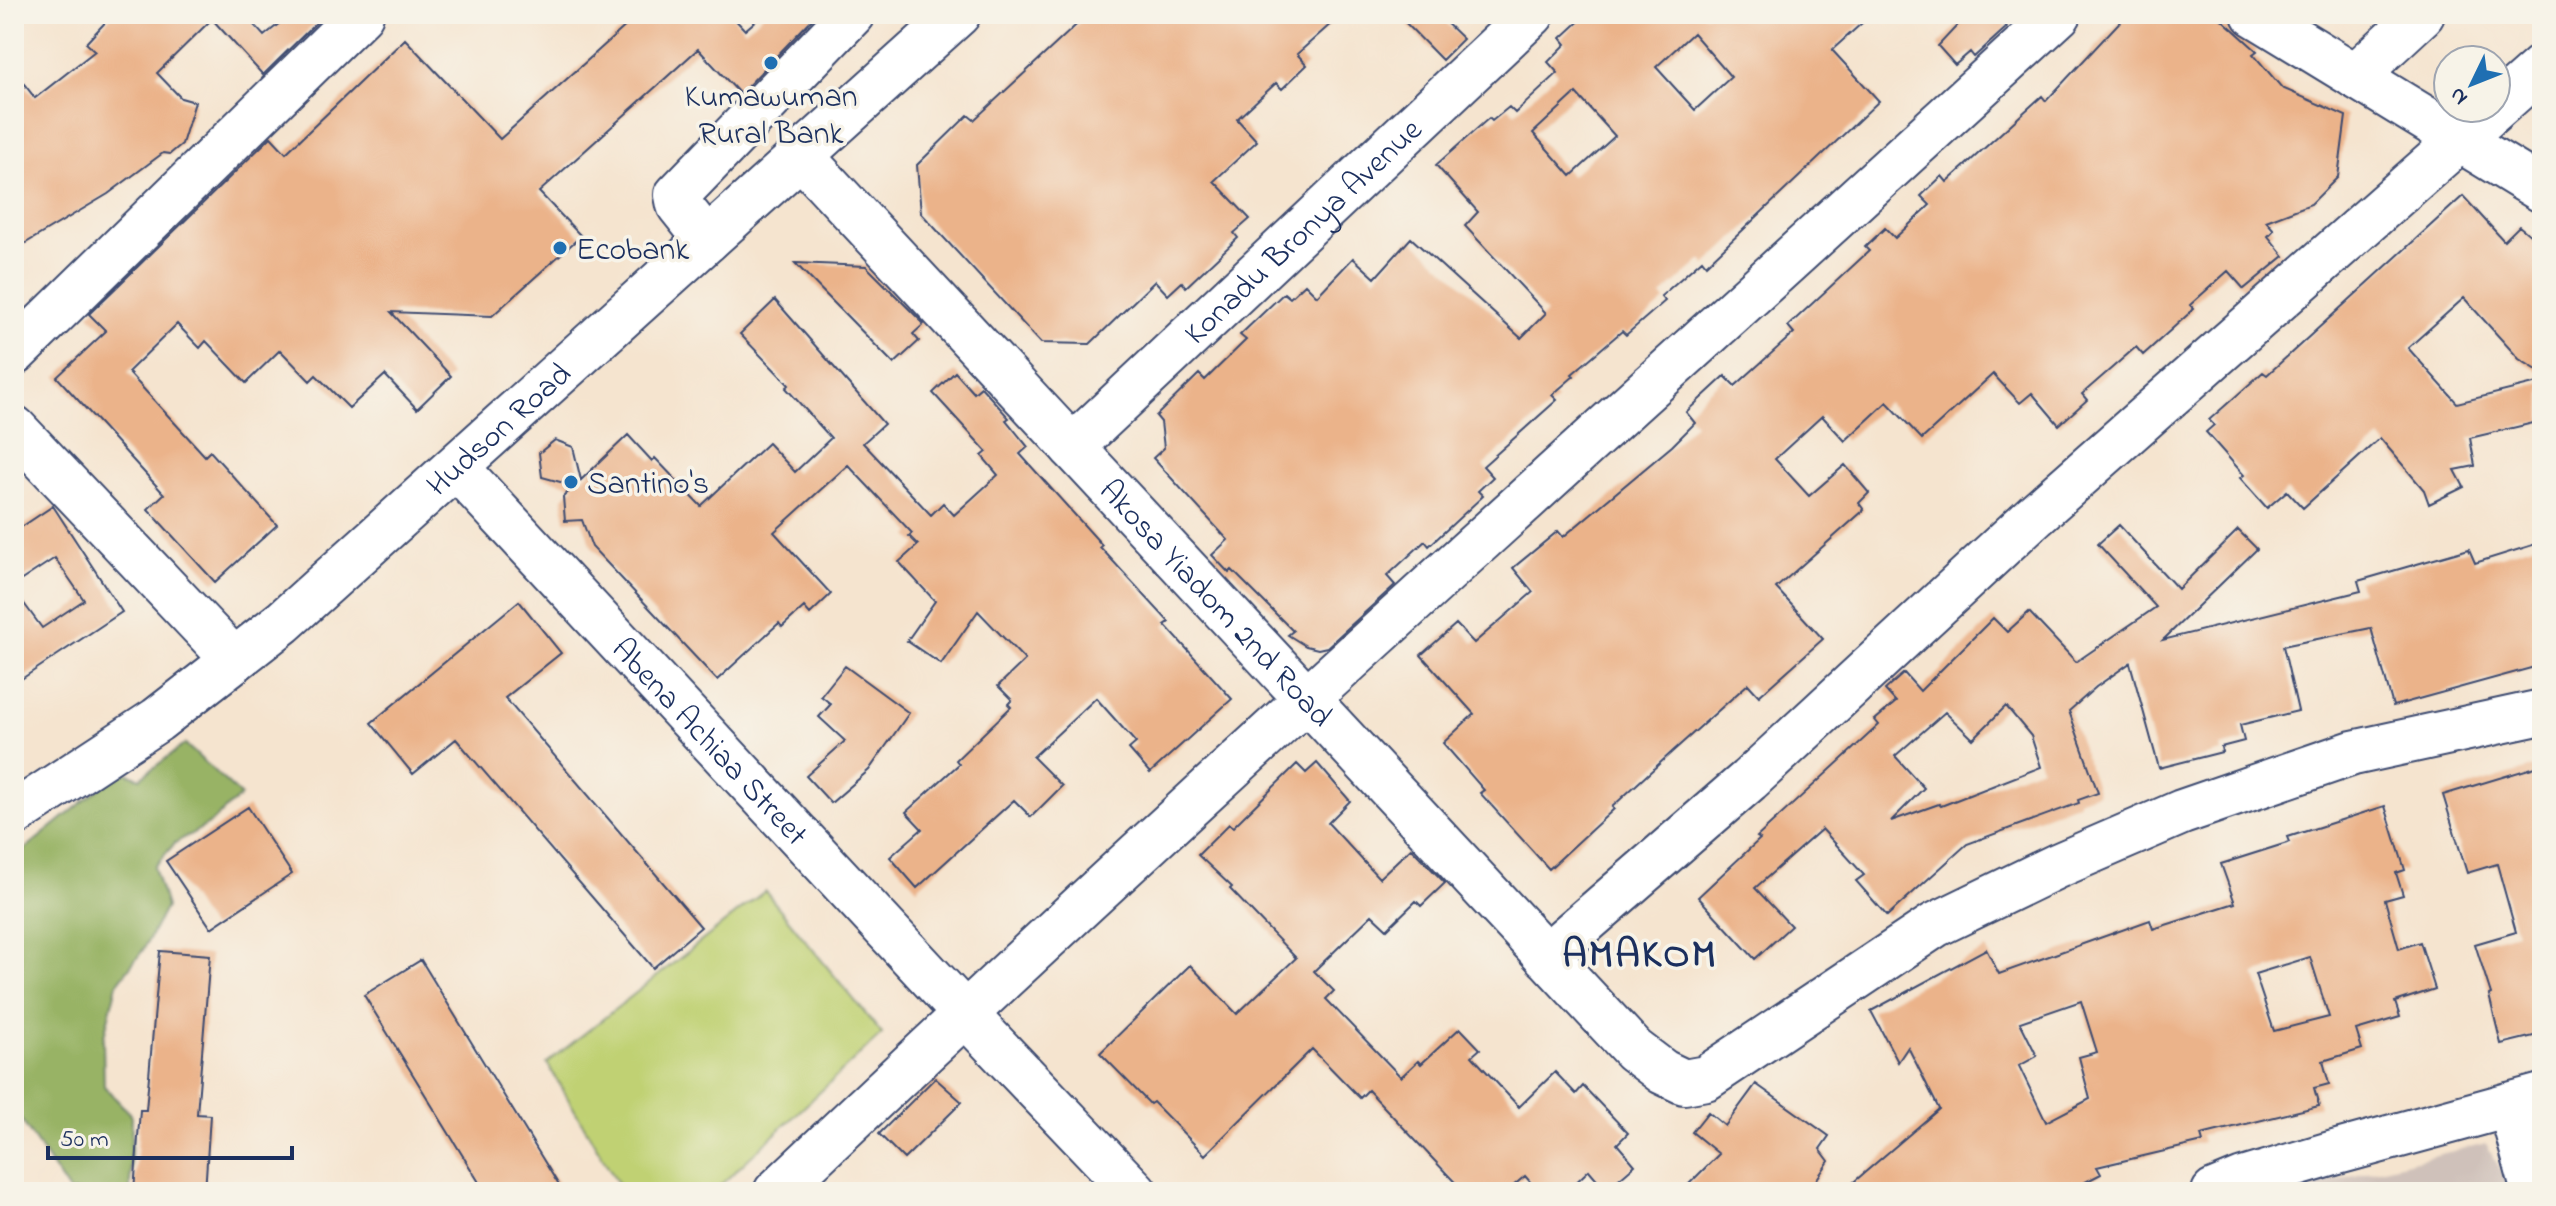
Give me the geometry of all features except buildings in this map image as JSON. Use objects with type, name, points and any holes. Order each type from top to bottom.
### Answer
[{"type":"street","points":[[14,353],[361,14]]},
{"type":"street","points":[[707,240],[679,205],[677,195],[852,14]]},
{"type":"street","name":"Hudson Road","points":[[14,814],[157,720],[283,622],[958,14]]},
{"type":"street","name":"Konadu Bronya Avenue","points":[[1072,447],[1532,14]]},
{"type":"street","points":[[776,1192],[964,1013],[1305,698],[1729,317],[2059,14]]},
{"type":"street","points":[[2254,14],[2542,190]]},
{"type":"street","points":[[2355,76],[2422,14]]},
{"type":"street","points":[[1546,956],[1749,780],[2035,515],[2542,67]]},
{"type":"street","name":"Akosa Yiadom 2nd Road","points":[[801,156],[1634,1050],[1663,1072],[1684,1082],[1706,1078],[1935,925],[2057,866],[2182,812],[2353,753],[2542,712]]},
{"type":"street","points":[[14,428],[234,660]]},
{"type":"street","name":"Abena Achiaa Street","points":[[456,467],[964,1013],[1135,1192]]},
{"type":"street","points":[[2214,1192],[2243,1180],[2334,1153],[2526,1101],[2534,1192]]},
{"type":"shaded area","points":[[2486,1143],[2513,1192],[2285,1192]]},
{"type":"green space","points":[[185,744],[241,796],[209,824],[175,843],[154,867],[166,907],[143,950],[117,984],[103,1040],[104,1086],[132,1116],[130,1192],[69,1192],[14,1109],[14,858],[121,771],[140,778]]},
{"type":"green space","points":[[765,891],[882,1034],[713,1192],[623,1192],[547,1063]]},
{"type":"place","name":"Kumawuman Rural Bank","points":[[771,63]]},
{"type":"place","name":"Ecobank","points":[[560,248]]},
{"type":"place","name":"Santino's","points":[[571,482]]},
{"type":"district","name":"AMAKOM","points":[[1640,952]]}]
